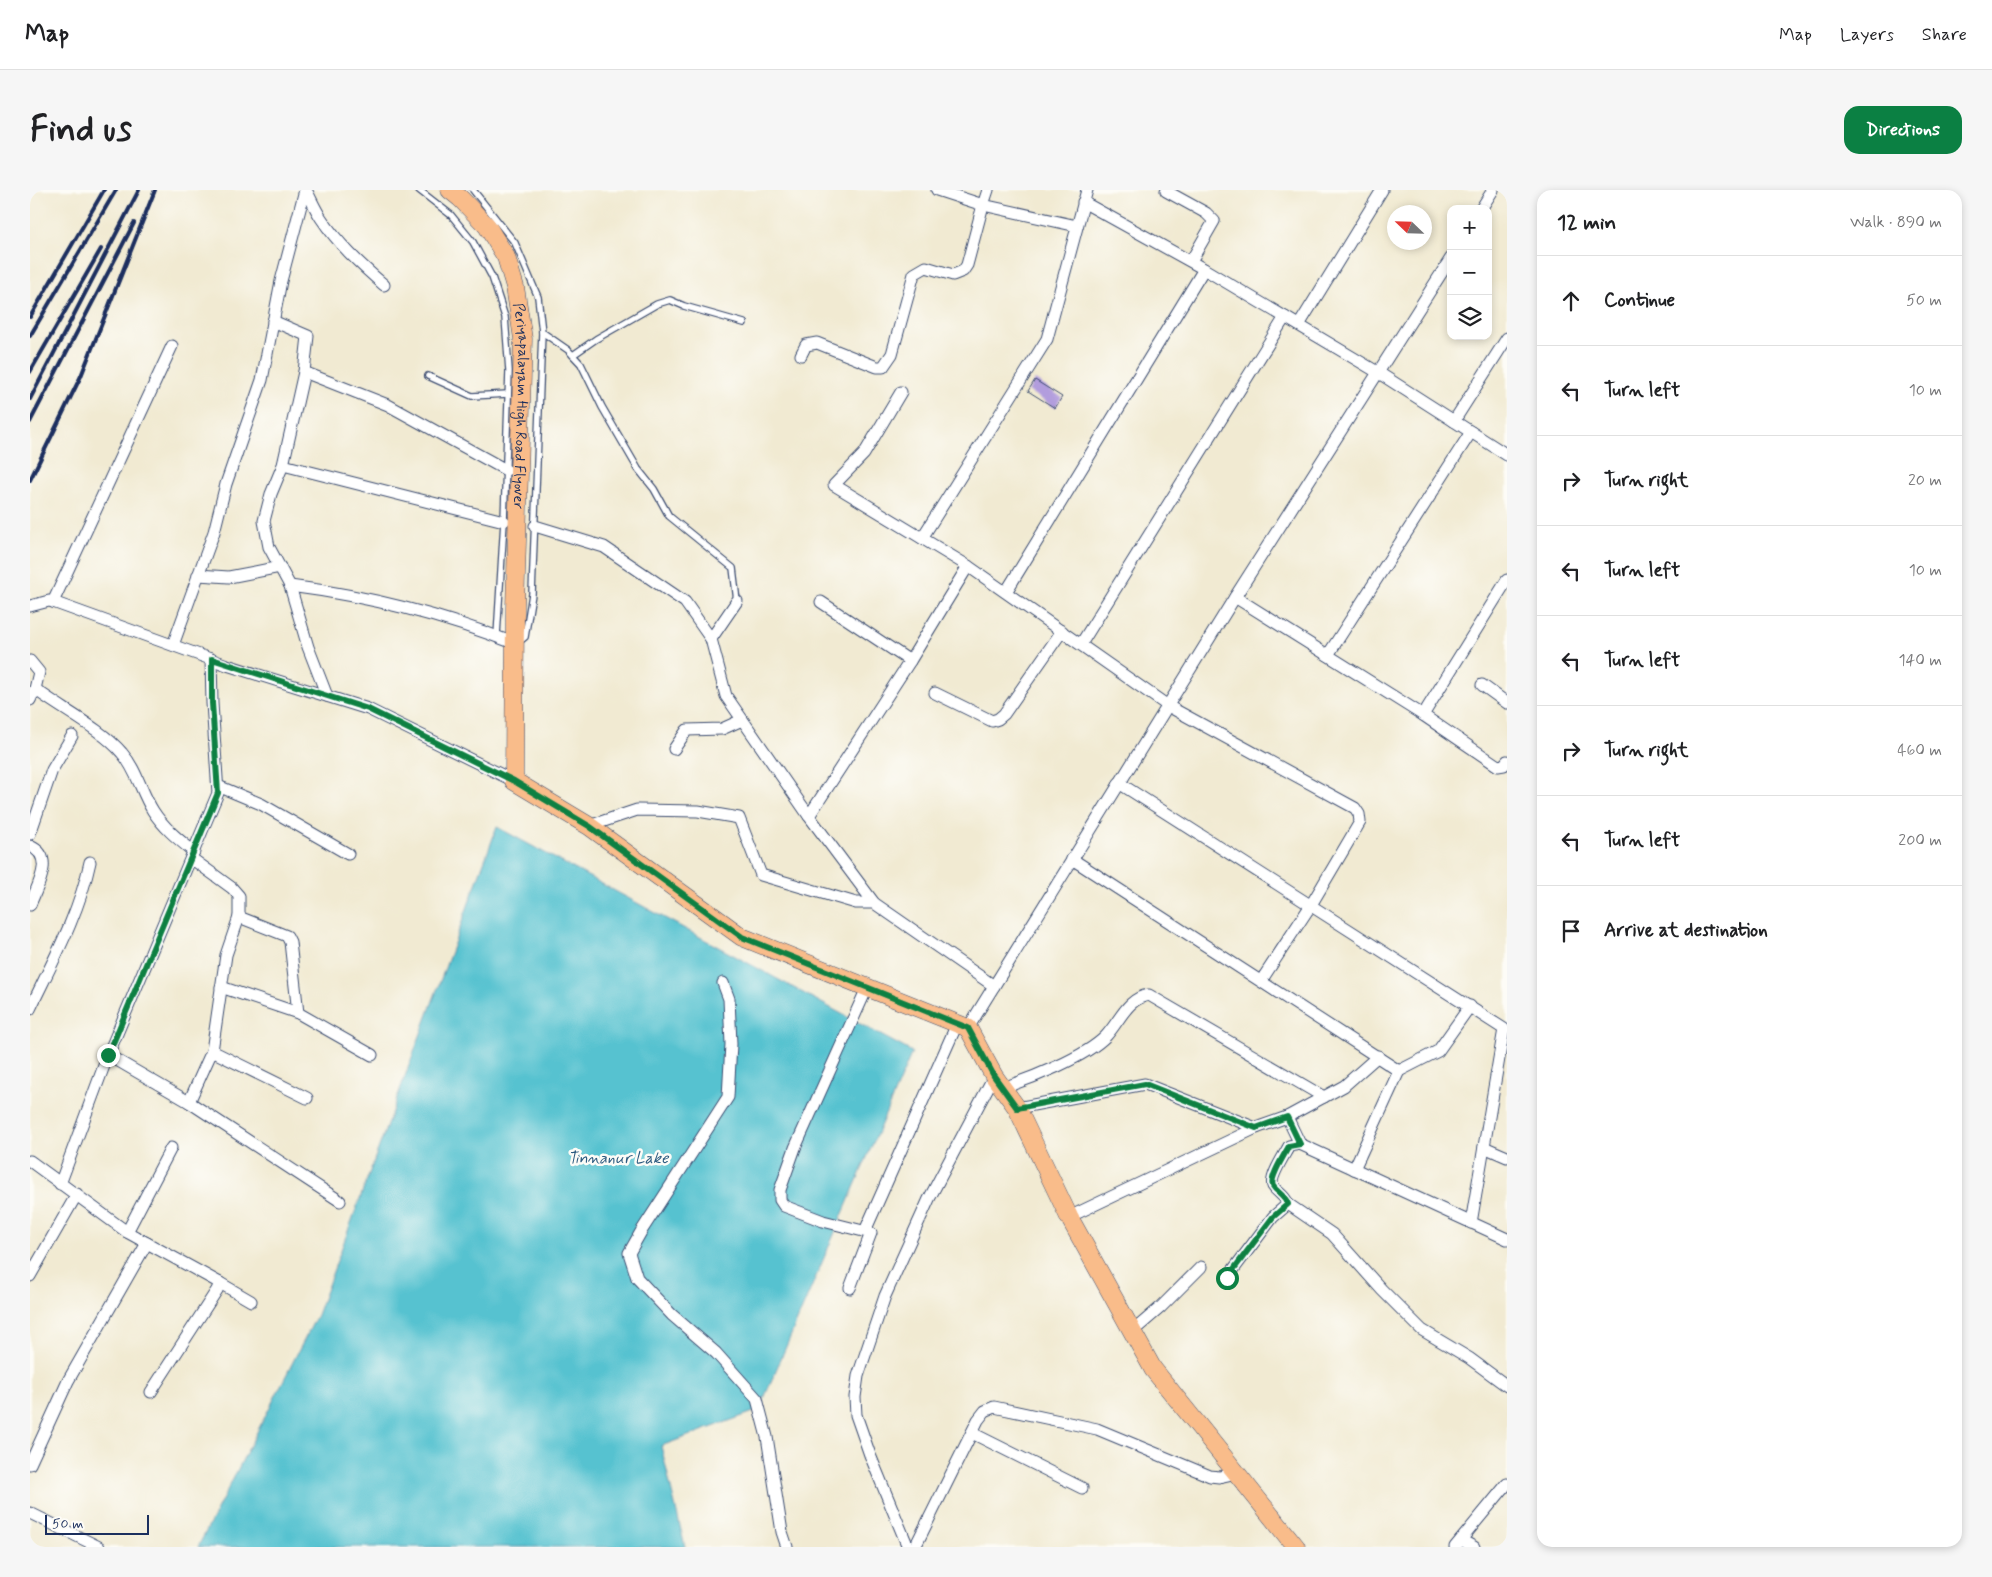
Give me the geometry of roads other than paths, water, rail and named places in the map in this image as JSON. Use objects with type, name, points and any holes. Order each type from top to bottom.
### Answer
[{"type":"main road","name":"Periyapalayam High Road Flyover","points":[[450,190],[488,226],[506,257],[524,339],[515,608],[514,781]]},
{"type":"main road","points":[[514,781],[589,826],[742,937],[962,1026],[1017,1108],[1069,1217],[1153,1370],[1296,1547]]},
{"type":"street","points":[[306,190],[321,218],[332,233],[355,261],[384,285]]},
{"type":"street","points":[[173,645],[214,532],[226,484],[262,380],[282,281],[306,190]]},
{"type":"street","points":[[937,190],[983,205],[1077,226]]},
{"type":"street","points":[[801,355],[806,345],[817,343],[877,367],[883,367],[889,362],[914,274],[926,267],[953,275],[963,271],[967,265],[988,190]]},
{"type":"street","points":[[922,538],[1047,339],[1087,190]]},
{"type":"street","points":[[1299,325],[1382,190]]},
{"type":"street","points":[[1484,205],[1493,190]]},
{"type":"street","points":[[1166,191],[1206,213],[1214,222],[1191,262]]},
{"type":"street","points":[[1083,202],[1204,269],[1299,325],[1507,455]]},
{"type":"street","points":[[864,1231],[962,1026],[994,986],[1235,597],[1379,374],[1447,264]]},
{"type":"street","points":[[1006,592],[1204,269]]},
{"type":"street","points":[[1081,644],[1285,317]]},
{"type":"street","points":[[273,321],[308,336],[304,372],[283,465],[271,494],[264,521],[269,547],[290,586],[308,646],[327,696]]},
{"type":"street","points":[[1454,421],[1507,338]]},
{"type":"street","points":[[53,602],[172,346]]},
{"type":"street","points":[[304,372],[388,405],[506,470]]},
{"type":"street","points":[[901,392],[864,454],[834,485],[968,566],[1168,706],[1355,808],[1359,814],[1360,822],[1311,905],[1260,981]]},
{"type":"street","points":[[1328,655],[1471,432]]},
{"type":"street","points":[[283,465],[504,521]]},
{"type":"street","points":[[535,526],[604,548],[685,602],[711,639],[726,696],[809,816],[874,903],[994,986]]},
{"type":"street","points":[[809,816],[910,661],[968,566]]},
{"type":"street","points":[[198,575],[229,577],[280,567]]},
{"type":"street","points":[[1423,715],[1507,580]]},
{"type":"street","points":[[290,586],[339,592],[394,604],[474,627],[516,644]]},
{"type":"street","points":[[1235,597],[1423,715],[1498,766],[1504,765],[1507,761]]},
{"type":"street","points":[[30,606],[48,600],[212,659],[368,709],[514,781]]},
{"type":"street","points":[[711,639],[737,601]]},
{"type":"street","points":[[821,602],[910,661]]},
{"type":"street","points":[[935,693],[992,721],[998,719],[1004,714],[1062,631]]},
{"type":"street","points":[[60,1184],[108,1055],[218,793],[212,703],[212,659]]},
{"type":"street","points":[[30,661],[39,672],[30,700]]},
{"type":"street","points":[[1482,685],[1507,703]]},
{"type":"street","points":[[35,689],[109,740],[122,752],[133,767],[152,810],[166,829],[192,855],[239,896],[239,917],[226,954],[212,1051],[189,1102]]},
{"type":"street","points":[[674,749],[687,730],[722,729],[742,720]]},
{"type":"street","points":[[30,834],[52,770],[72,736]]},
{"type":"street","points":[[1119,783],[1504,1029],[1471,1223]]},
{"type":"street","points":[[218,786],[261,804],[348,854]]},
{"type":"street","points":[[589,826],[637,810],[698,811],[740,818],[761,875],[856,903],[874,903]]},
{"type":"street","points":[[30,846],[38,849],[44,861],[43,871],[30,905]]},
{"type":"street","points":[[1072,859],[1399,1071]]},
{"type":"street","points":[[30,1009],[70,925],[84,889],[90,862]]},
{"type":"street","points":[[239,917],[287,936],[290,942],[298,1013]]},
{"type":"street","points":[[723,983],[729,999],[731,1035],[728,1097],[642,1230],[630,1253],[637,1278],[672,1315],[716,1353],[756,1399],[768,1437],[782,1532],[787,1547]]},
{"type":"street","points":[[221,987],[298,1013],[372,1055]]},
{"type":"street","points":[[850,1288],[872,1233],[823,1221],[784,1206],[780,1200],[780,1190],[795,1148],[868,988]]},
{"type":"street","points":[[908,1547],[870,1455],[856,1415],[855,1396],[858,1376],[884,1296],[929,1198],[998,1082],[1032,1078],[1089,1049],[1106,1036],[1131,1003],[1140,996],[1149,995],[1324,1097]]},
{"type":"street","points":[[1354,1168],[1399,1071],[1438,1051],[1470,1006]]},
{"type":"street","points":[[212,1051],[307,1098]]},
{"type":"street","points":[[108,1055],[189,1102],[340,1201]]},
{"type":"street","points":[[1069,1217],[1256,1128],[1287,1117],[1344,1086],[1378,1056]]},
{"type":"street","points":[[1017,1108],[1145,1084],[1256,1128]]},
{"type":"street","points":[[1287,1117],[1300,1144]]},
{"type":"street","points":[[1507,1239],[1300,1144],[1289,1146],[1272,1181],[1273,1186],[1285,1198],[1288,1204],[1332,1234],[1382,1290],[1422,1330],[1469,1358],[1507,1386]]},
{"type":"street","points":[[1484,1147],[1507,1157]]},
{"type":"street","points":[[127,1232],[171,1148]]},
{"type":"street","points":[[30,1161],[127,1232],[251,1301]]},
{"type":"street","points":[[30,1276],[77,1194]]},
{"type":"street","points":[[1227,1278],[1273,1217],[1288,1204]]},
{"type":"street","points":[[30,1464],[68,1381],[147,1242]]},
{"type":"street","points":[[1132,1332],[1161,1307],[1201,1267]]},
{"type":"street","points":[[151,1392],[220,1283]]},
{"type":"street","points":[[915,1547],[972,1433],[985,1411],[994,1407],[1109,1433],[1210,1476],[1219,1477],[1237,1473]]},
{"type":"street","points":[[972,1433],[1082,1488]]},
{"type":"street","points":[[1474,1547],[1458,1544],[1507,1484]]},
{"type":"street","points":[[30,1513],[99,1547]]},
{"type":"lane","points":[[419,190],[451,215],[473,242],[492,277],[505,317],[509,371],[504,521],[497,636]]},
{"type":"lane","points":[[473,190],[515,242],[538,297],[542,332],[532,594],[525,637],[516,644]]},
{"type":"lane","points":[[572,354],[657,304],[670,300],[684,306],[744,323]]},
{"type":"lane","points":[[542,332],[572,354],[581,364],[602,407],[638,469],[654,489],[670,516],[733,568],[737,601]]},
{"type":"lane","points":[[428,376],[472,396],[508,394]]},
{"type":"water","name":"Tinnanur Lake","points":[[497,827],[912,1052],[759,1410],[661,1446],[685,1547],[198,1547],[317,1315]]},
{"type":"railway","points":[[30,317],[104,190]]},
{"type":"railway","points":[[30,336],[116,190]]},
{"type":"railway","points":[[30,399],[139,190]]},
{"type":"railway","points":[[30,480],[81,376],[155,190]]},
{"type":"railway","points":[[30,422],[134,223]]},
{"type":"railway","points":[[30,372],[101,249]]}]
